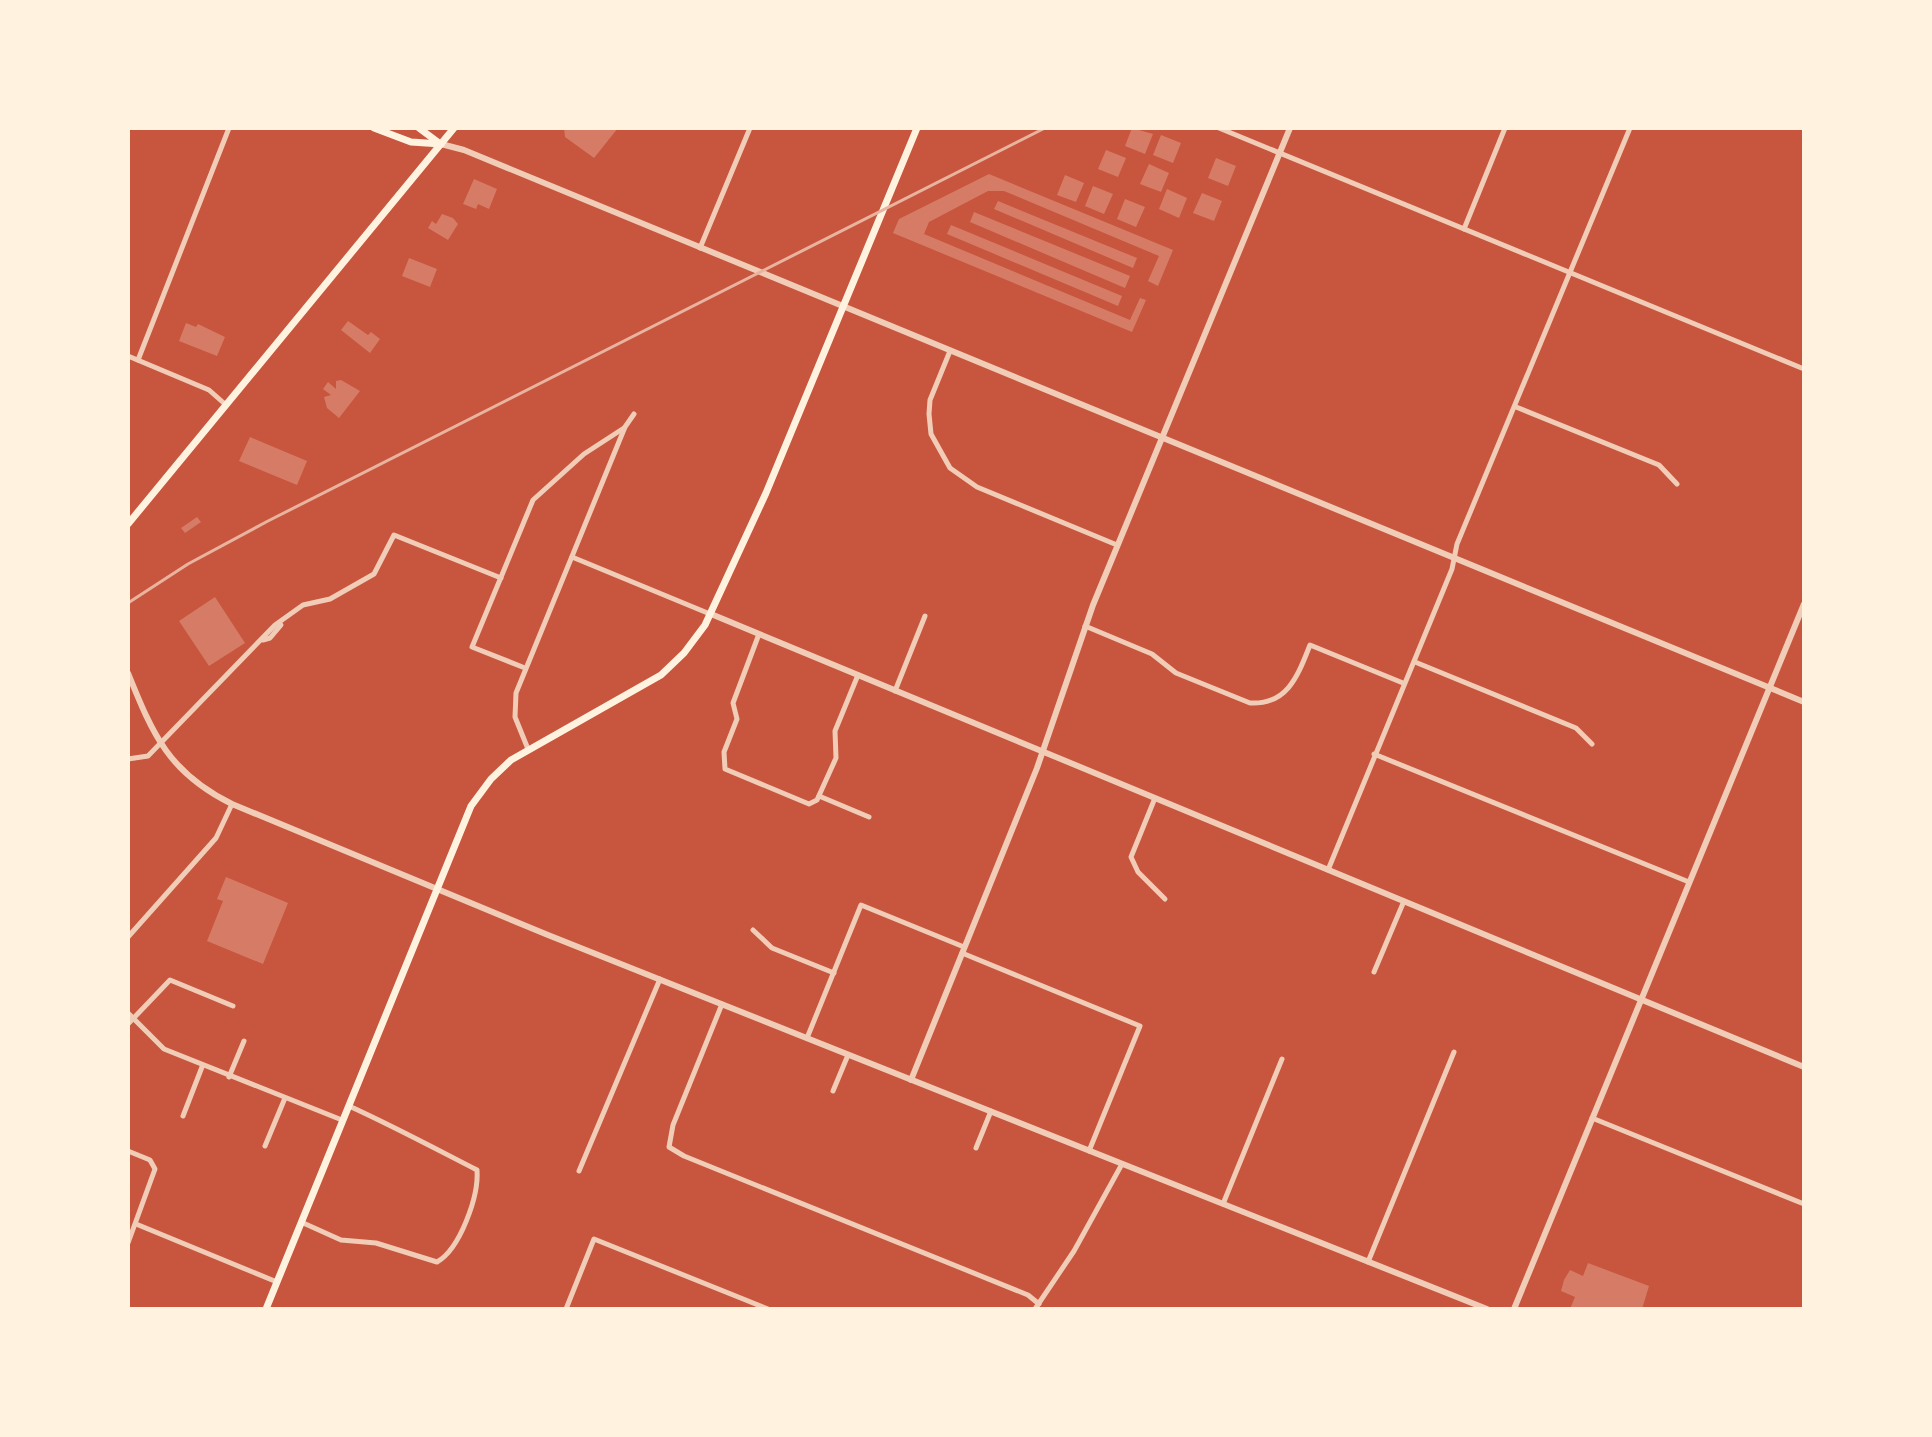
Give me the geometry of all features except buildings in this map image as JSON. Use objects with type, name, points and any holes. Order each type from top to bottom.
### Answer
[{"type":"main road","points":[[374,128],[411,142],[441,144]]},
{"type":"main road","points":[[419,128],[441,144]]},
{"type":"main road","points":[[128,524],[454,128]]},
{"type":"main road","points":[[266,1309],[471,806],[491,779],[528,749],[661,675],[684,653],[711,614],[766,493],[917,128]]},
{"type":"street","points":[[138,360],[229,128]]},
{"type":"street","points":[[700,248],[750,128]]},
{"type":"street","points":[[1219,128],[1804,369]]},
{"type":"street","points":[[911,1080],[1041,751],[1117,545],[1290,128]]},
{"type":"street","points":[[1464,229],[1505,128]]},
{"type":"street","points":[[1328,870],[1630,128]]},
{"type":"street","points":[[441,144],[464,150],[841,308],[1162,436],[1804,702]]},
{"type":"street","points":[[950,351],[930,400],[929,414],[931,434],[950,468],[977,487],[1117,545]]},
{"type":"street","points":[[128,356],[209,390],[227,405]]},
{"type":"street","points":[[1516,407],[1659,465],[1677,484]]},
{"type":"street","points":[[528,749],[513,705],[525,668],[625,427],[634,414]]},
{"type":"street","points":[[525,668],[472,647],[533,500],[584,454],[625,427]]},
{"type":"street","points":[[128,759],[145,758],[275,625],[281,624],[303,605],[330,599],[365,582],[382,561],[394,535],[501,578]]},
{"type":"street","points":[[572,557],[1804,1067]]},
{"type":"street","points":[[1514,1309],[1804,604]]},
{"type":"street","points":[[895,691],[925,616]]},
{"type":"street","points":[[1085,626],[1141,649],[1176,673],[1250,703],[1272,701],[1292,686],[1310,645],[1403,683]]},
{"type":"street","points":[[759,634],[733,703],[737,719],[724,752],[725,769],[809,804],[818,798],[836,758],[835,731],[858,675]]},
{"type":"street","points":[[1415,662],[1576,728],[1592,744]]},
{"type":"street","points":[[128,673],[158,743],[201,787],[232,804],[435,889],[1487,1309]]},
{"type":"street","points":[[1374,754],[1689,882]]},
{"type":"street","points":[[818,798],[869,817]]},
{"type":"street","points":[[1155,798],[1131,857],[1138,872],[1165,899]]},
{"type":"street","points":[[128,937],[216,838],[232,804]]},
{"type":"street","points":[[1374,972],[1404,901]]},
{"type":"street","points":[[807,1038],[861,905],[1140,1026],[1089,1151]]},
{"type":"street","points":[[753,930],[772,948],[834,973]]},
{"type":"street","points":[[579,1171],[660,979]]},
{"type":"street","points":[[233,1006],[170,980],[130,1018],[164,1049],[202,1067],[342,1120]]},
{"type":"street","points":[[722,1004],[673,1125],[669,1147],[684,1156],[1028,1295],[1037,1306],[1080,1241],[1122,1164]]},
{"type":"street","points":[[229,1077],[244,1041]]},
{"type":"street","points":[[1368,1262],[1454,1052]]},
{"type":"street","points":[[833,1091],[848,1055]]},
{"type":"street","points":[[1223,1204],[1282,1059]]},
{"type":"street","points":[[183,1116],[202,1067]]},
{"type":"street","points":[[265,1146],[285,1098]]},
{"type":"street","points":[[301,1222],[341,1240],[376,1243],[437,1262],[451,1252],[478,1184],[477,1170],[436,1152],[405,1131],[348,1106]]},
{"type":"street","points":[[976,1148],[991,1111]]},
{"type":"street","points":[[1592,1118],[1804,1204]]},
{"type":"street","points":[[128,1151],[150,1160],[155,1169],[128,1243]]},
{"type":"street","points":[[136,1224],[277,1282]]},
{"type":"street","points":[[566,1309],[594,1239],[768,1309]]},
{"type":"railway","points":[[128,603],[188,564],[268,521],[1045,128]]}]
